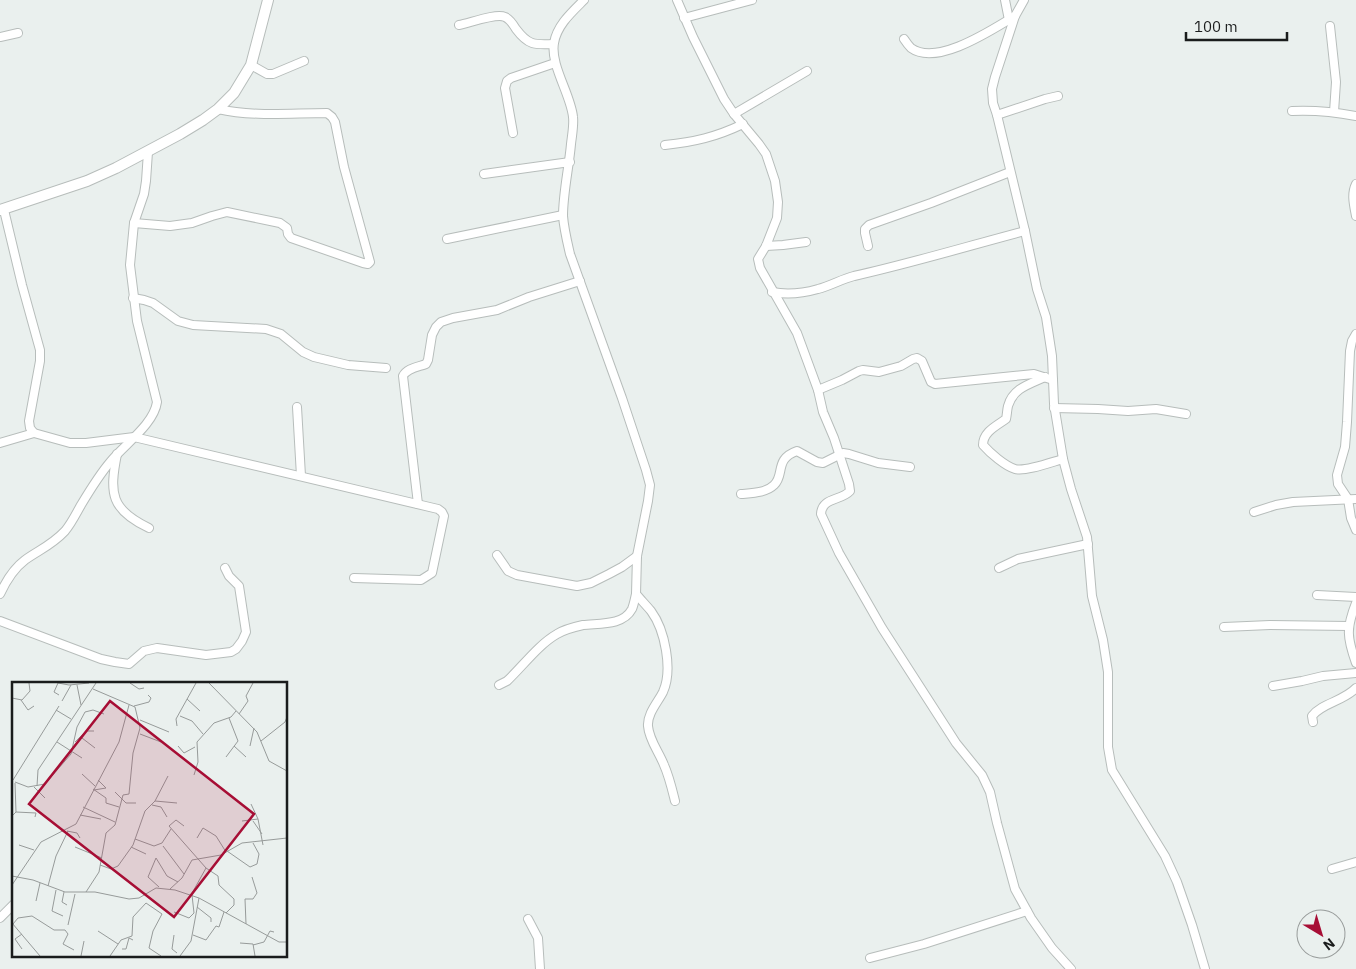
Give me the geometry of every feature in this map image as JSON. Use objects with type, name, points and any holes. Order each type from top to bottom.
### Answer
[{"type":"street","points":[[34,433],[30,428],[29,421],[40,361],[40,350],[2,210],[87,181],[148,152],[203,120],[218,109],[234,93],[251,65],[268,0]]},
{"type":"street","points":[[499,685],[507,682],[542,645],[557,634],[583,625],[607,624],[628,615],[633,608],[636,594],[637,556],[648,502],[650,485],[646,470],[570,254],[563,215],[570,162],[573,117],[555,64],[553,44],[559,28],[584,0]]},
{"type":"street","points":[[677,0],[724,99],[766,154],[775,181],[778,202],[777,218],[766,246],[758,259],[760,268],[797,333],[818,390],[823,412],[840,455],[850,491],[846,495],[827,502],[821,507],[821,514],[839,553],[882,628],[956,743],[982,775],[990,792],[1015,889],[1027,911],[1052,948],[1070,969]]},
{"type":"street","points":[[684,18],[752,0]]},
{"type":"street","points":[[1005,0],[1012,18]]},
{"type":"street","points":[[1024,0],[1012,18],[992,89],[992,103],[997,115],[1037,289],[1046,317],[1052,356],[1054,408],[1063,459],[1087,537],[1092,596],[1103,640],[1108,672],[1108,747],[1112,770],[1165,856],[1177,882],[1205,969]]},
{"type":"street","points":[[460,25],[496,16],[505,17],[511,21],[529,42],[553,44]]},
{"type":"street","points":[[904,39],[912,48],[922,52],[942,52],[960,46],[1012,18]]},
{"type":"street","points":[[1330,26],[1336,82],[1334,112]]},
{"type":"street","points":[[0,37],[18,33]]},
{"type":"street","points":[[251,65],[267,74],[273,74],[304,61]]},
{"type":"street","points":[[513,133],[505,88],[506,82],[512,78],[555,64]]},
{"type":"street","points":[[734,114],[807,71]]},
{"type":"street","points":[[997,115],[1045,98],[1058,96]]},
{"type":"street","points":[[134,222],[170,226],[192,223],[227,212],[280,222],[287,228],[288,234],[292,238],[363,264],[370,262],[332,117],[327,113],[272,115],[234,113],[218,109]]},
{"type":"street","points":[[1292,111],[1309,110],[1356,116]]},
{"type":"street","points":[[665,145],[691,143],[723,134],[743,124]]},
{"type":"street","points":[[0,594],[5,582],[24,560],[50,545],[66,530],[96,480],[117,454],[151,419],[156,410],[155,387],[146,357],[133,298],[130,265],[134,222],[144,194],[148,152]]},
{"type":"street","points":[[484,174],[570,162]]},
{"type":"street","points":[[868,246],[865,228],[868,225],[1010,172]]},
{"type":"street","points":[[1356,184],[1353,201],[1356,216]]},
{"type":"street","points":[[447,239],[563,215]]},
{"type":"street","points":[[772,292],[784,294],[817,290],[852,277],[879,272],[1025,231]]},
{"type":"street","points":[[766,246],[806,242]]},
{"type":"street","points":[[418,504],[404,376],[410,369],[426,364],[432,335],[436,327],[441,322],[453,318],[497,310],[529,297],[580,281]]},
{"type":"street","points":[[133,298],[153,303],[178,321],[193,325],[266,329],[281,334],[303,352],[314,357],[348,365],[386,368]]},
{"type":"street","points":[[1356,334],[1350,352],[1345,447],[1337,475],[1338,484],[1352,499],[1351,518],[1356,530]]},
{"type":"street","points":[[818,390],[859,371],[880,372],[901,366],[917,358],[922,361],[931,382],[935,384],[1034,374],[1053,380]]},
{"type":"street","points":[[1045,377],[1018,390],[1008,405],[1006,419],[990,430],[985,436],[982,446],[1014,469],[1020,470],[1063,459]]},
{"type":"street","points":[[297,407],[301,476]]},
{"type":"street","points":[[1054,408],[1128,411],[1156,409],[1186,414]]},
{"type":"street","points":[[0,443],[34,433],[70,442],[86,443],[134,437],[418,504],[438,509],[442,512],[444,516],[432,573],[421,580],[354,578]]},
{"type":"street","points":[[741,494],[760,492],[776,484],[780,467],[791,453],[797,451],[817,462],[823,463],[843,453],[878,463],[910,467]]},
{"type":"street","points":[[117,454],[113,474],[114,493],[118,505],[136,522],[149,528]]},
{"type":"street","points":[[1254,512],[1292,502],[1352,499]]},
{"type":"street","points":[[1000,568],[1018,559],[1088,544]]},
{"type":"street","points":[[497,554],[508,571],[512,573],[577,586],[591,583],[609,574],[637,556]]},
{"type":"street","points":[[0,621],[101,659],[123,664],[129,664],[144,651],[157,648],[206,655],[231,652],[242,642],[246,632],[239,586],[229,576],[225,568]]},
{"type":"street","points":[[636,594],[658,623],[668,668],[668,679],[647,723],[648,733],[663,763],[675,801]]},
{"type":"street","points":[[1318,595],[1356,597]]},
{"type":"street","points":[[1356,604],[1349,626],[1349,644],[1356,662]]},
{"type":"street","points":[[1224,628],[1349,626]]},
{"type":"street","points":[[1272,686],[1323,676],[1356,673]]},
{"type":"street","points":[[1313,722],[1312,716],[1316,711],[1344,697],[1356,688]]},
{"type":"street","points":[[1332,869],[1356,862]]},
{"type":"street","points":[[0,918],[12,906]]},
{"type":"street","points":[[870,958],[924,944],[1027,911]]},
{"type":"street","points":[[528,919],[538,938],[540,969]]}]
